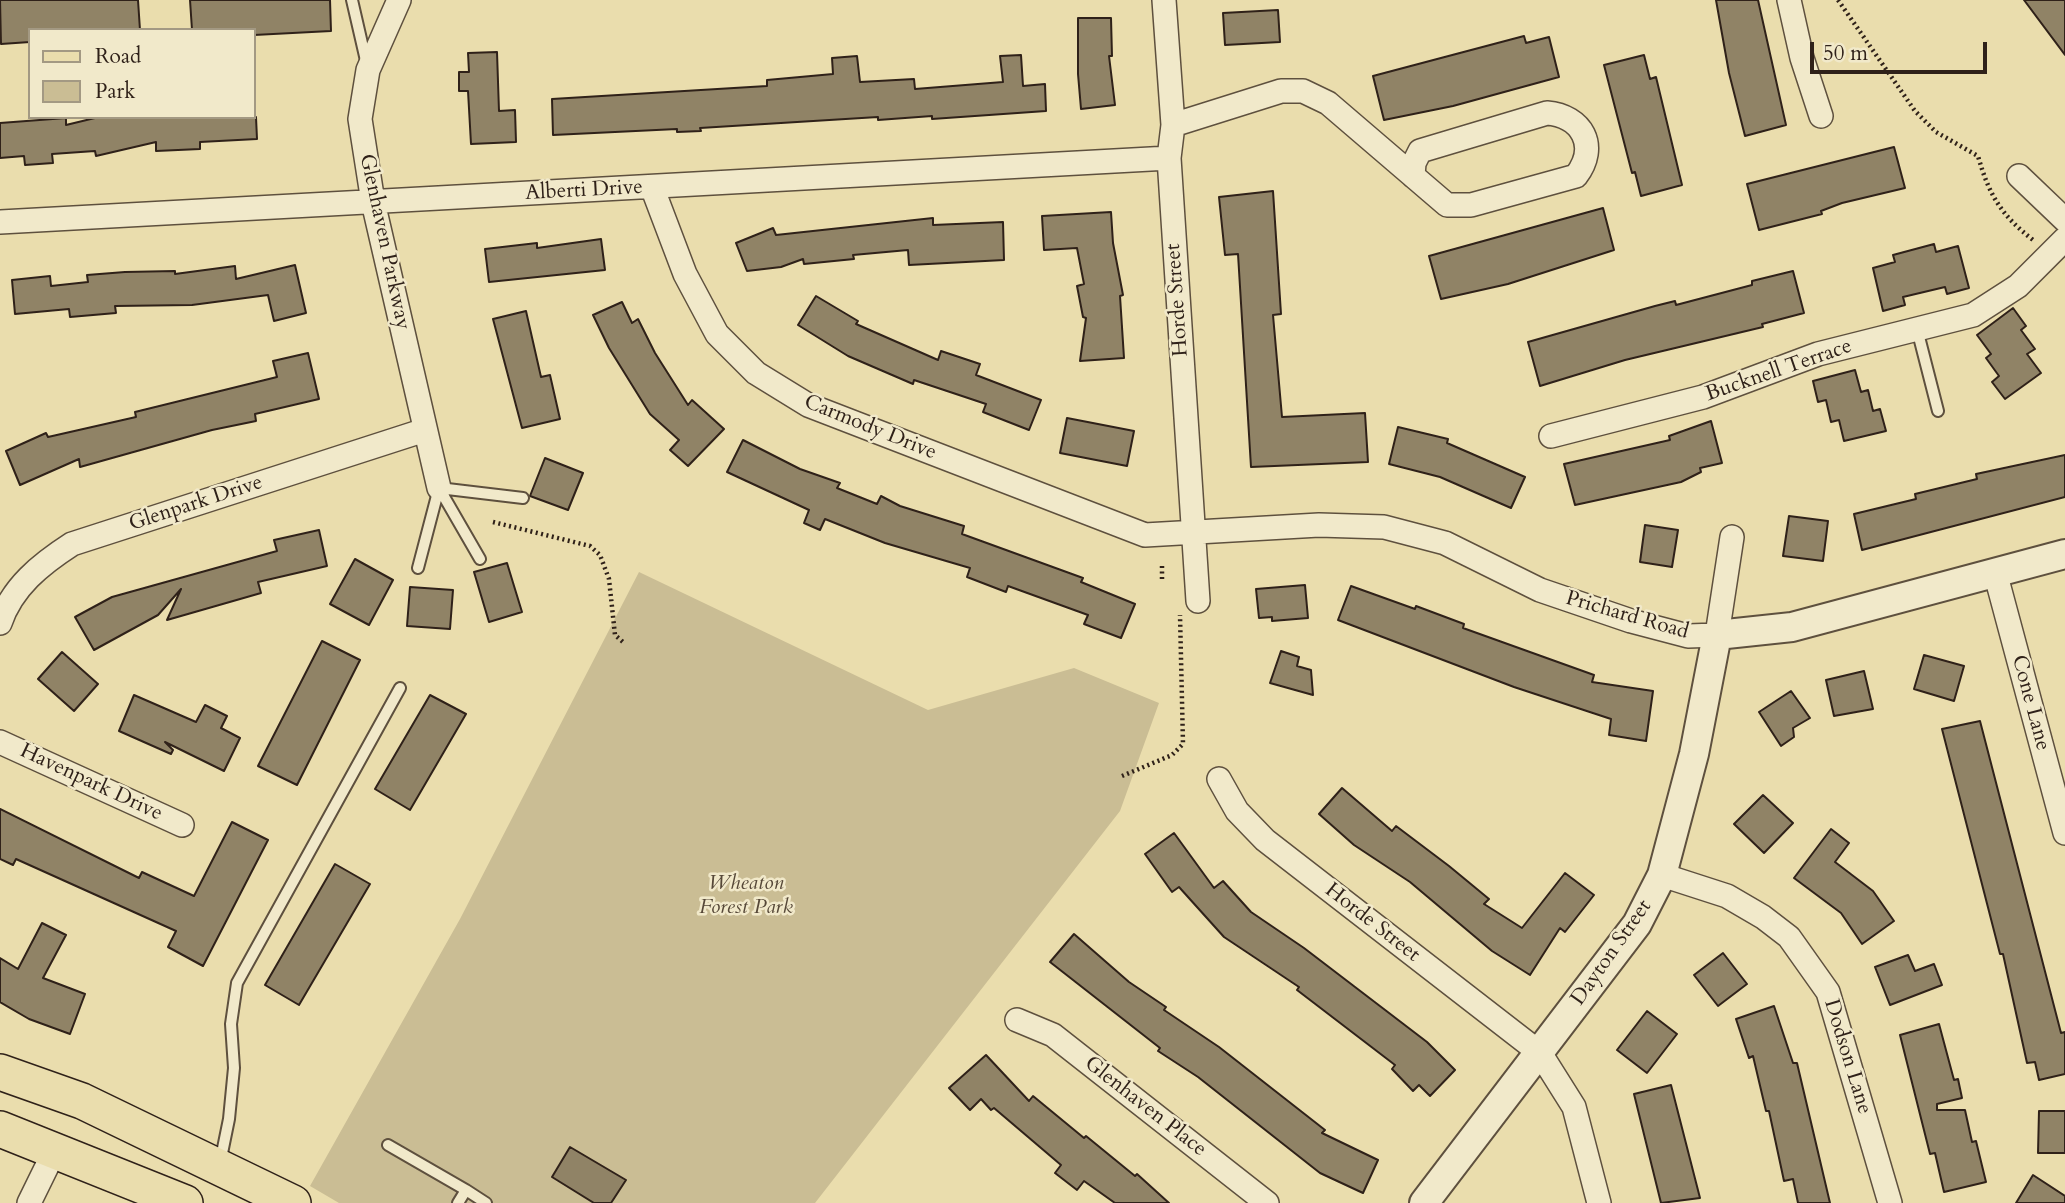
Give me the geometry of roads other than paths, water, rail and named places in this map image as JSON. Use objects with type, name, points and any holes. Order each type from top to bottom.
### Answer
[{"type":"main road","points":[[0,1072],[82,1101],[293,1203]]},
{"type":"main road","points":[[0,1129],[185,1203]]},
{"type":"street","name":"Glenhaven Parkway","points":[[399,0],[368,70],[360,119],[373,202],[439,488]]},
{"type":"street","name":"Horde Street","points":[[1164,0],[1173,125],[1168,158],[1193,535],[1189,607]]},
{"type":"street","points":[[1790,0],[1802,58],[1821,116]]},
{"type":"street","points":[[1173,125],[1281,91],[1303,91],[1328,103],[1413,176],[1447,205],[1471,205],[1576,176],[1585,163],[1586,143],[1579,127],[1566,114],[1546,113],[1420,151],[1414,163],[1413,176]]},
{"type":"street","name":"Alberti Drive","points":[[0,222],[1168,158]]},
{"type":"street","points":[[2019,176],[2065,220]]},
{"type":"street","name":"Carmody Drive","points":[[652,187],[685,274],[717,334],[756,373],[808,405],[1145,535],[1193,535]]},
{"type":"street","name":"Bucknell Terrace","points":[[1551,436],[1703,397],[1818,354],[1973,315],[2018,286],[2057,247]]},
{"type":"street","name":"Glenpark Drive","points":[[0,623],[17,589],[44,561],[72,544],[425,430]]},
{"type":"street","name":"Prichard Road","points":[[1193,535],[1319,525],[1384,527],[1445,543],[1540,590],[1631,621],[1688,636],[1792,627],[2065,554]]},
{"type":"street","name":"Dayton Street","points":[[1424,1203],[1637,924],[1662,875],[1694,754],[1717,635],[1732,537]]},
{"type":"street","name":"Cone Lane","points":[[1995,572],[2065,833]]},
{"type":"street","name":"Havenpark Drive","points":[[0,742],[181,825]]},
{"type":"street","name":"Horde Street","points":[[1219,779],[1237,811],[1265,840],[1540,1053]]},
{"type":"street","name":"Dodson Lane","points":[[1662,875],[1727,896],[1763,917],[1789,937],[1828,992],[1890,1203]]},
{"type":"street","name":"Glenhaven Place","points":[[1017,1020],[1053,1035],[1267,1203]]},
{"type":"street","points":[[1540,1053],[1574,1107],[1599,1203]]},
{"type":"street","points":[[29,1203],[55,1150]]},
{"type":"lane","points":[[352,0],[368,70]]},
{"type":"lane","points":[[1917,329],[1938,411]]},
{"type":"lane","points":[[439,488],[523,498]]},
{"type":"lane","points":[[439,488],[480,559]]},
{"type":"lane","points":[[418,568],[439,488]]},
{"type":"lane","points":[[219,1166],[229,1119],[234,1068],[231,1024],[237,984],[400,688]]},
{"type":"lane","points":[[387,1145],[486,1203]]},
{"type":"lane","points":[[458,1203],[466,1190]]},
{"type":"park label","name":"Wheaton Forest Park","points":[[746,896]]}]
